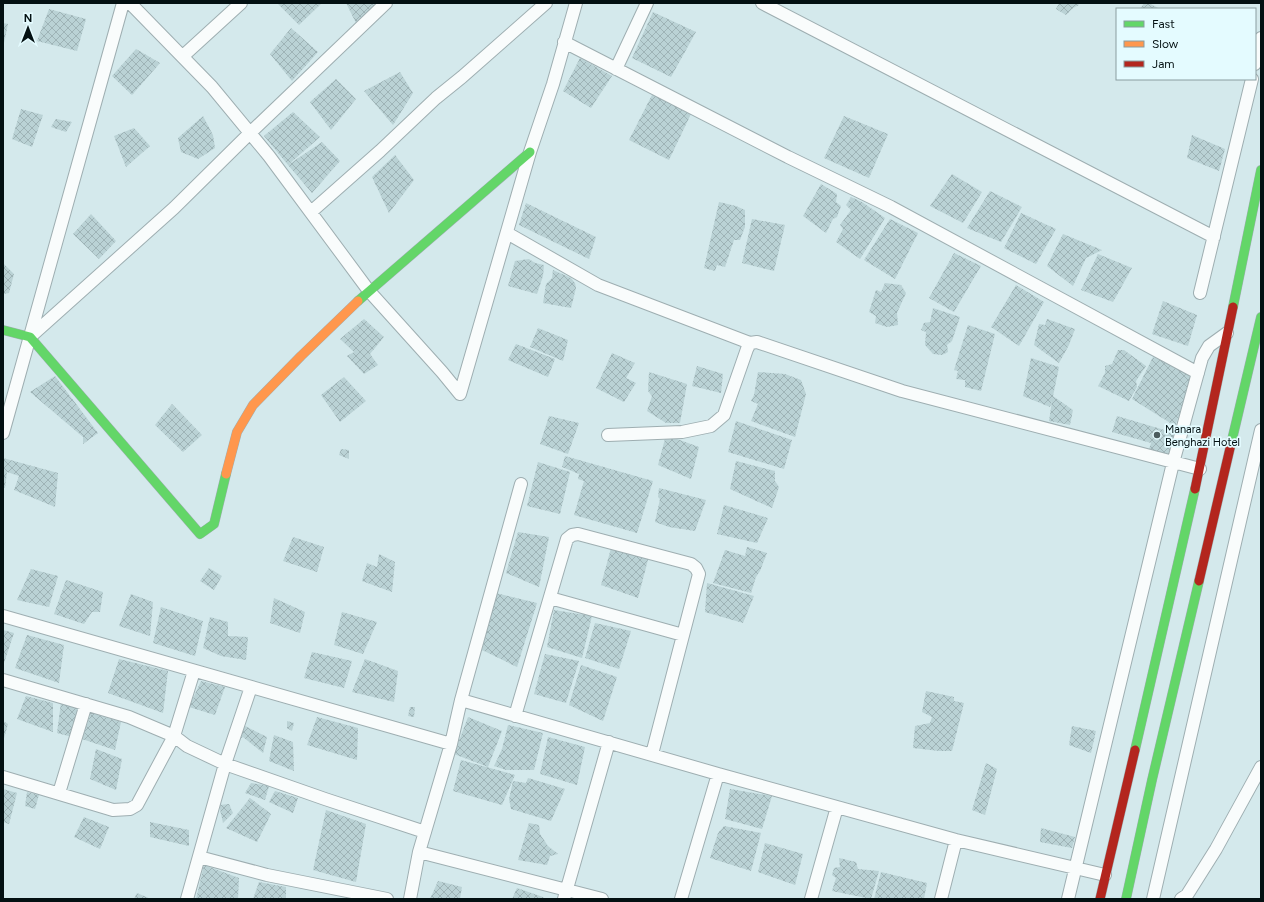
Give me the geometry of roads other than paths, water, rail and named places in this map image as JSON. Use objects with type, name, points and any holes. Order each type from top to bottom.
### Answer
[{"type":"main road","points":[[3,330],[30,337],[200,534],[214,524],[237,432],[253,405],[301,356],[369,291],[530,152]]},
{"type":"main road","points":[[1100,899],[1200,469],[1261,170]]},
{"type":"main road","points":[[1127,899],[1152,780],[1261,317]]},
{"type":"street","points":[[3,433],[123,3]]},
{"type":"street","points":[[130,3],[212,87],[269,156],[369,291],[460,394],[530,152],[553,84],[576,3]]},
{"type":"street","points":[[183,56],[241,3]]},
{"type":"street","points":[[30,337],[174,208],[386,3]]},
{"type":"street","points":[[311,212],[380,151],[436,98],[546,3]]},
{"type":"street","points":[[616,69],[647,3]]},
{"type":"street","points":[[762,3],[1214,237]]},
{"type":"street","points":[[1256,60],[1261,38]]},
{"type":"street","points":[[564,42],[788,157],[891,207],[1198,373]]},
{"type":"street","points":[[1200,293],[1252,80]]},
{"type":"street","points":[[507,233],[598,285],[750,343],[757,342],[902,391],[1200,469]]},
{"type":"street","points":[[1068,899],[1173,463],[1202,358],[1209,346],[1227,333]]},
{"type":"street","points":[[608,435],[682,432],[711,426],[724,415],[750,343]]},
{"type":"street","points":[[1153,899],[1261,430]]},
{"type":"street","points":[[410,899],[425,832],[451,744],[461,700],[521,484]]},
{"type":"street","points":[[515,716],[567,539],[572,535],[578,534],[691,564],[696,568],[699,574],[652,754]]},
{"type":"street","points":[[550,598],[683,635]]},
{"type":"street","points":[[3,616],[451,744]]},
{"type":"street","points":[[3,777],[113,810],[130,809],[137,805],[174,736],[194,671]]},
{"type":"street","points":[[3,680],[129,717],[174,736],[187,746],[225,764],[425,832]]},
{"type":"street","points":[[187,899],[225,764],[251,687]]},
{"type":"street","points":[[461,700],[718,774],[956,840],[1105,875]]},
{"type":"street","points":[[59,793],[86,704]]},
{"type":"street","points":[[565,895],[610,742]]},
{"type":"street","points":[[1181,899],[1186,895],[1216,849],[1261,767]]},
{"type":"street","points":[[681,899],[718,774]]},
{"type":"street","points":[[811,899],[837,807]]},
{"type":"street","points":[[941,899],[956,840]]},
{"type":"street","points":[[420,852],[565,895],[602,899]]},
{"type":"street","points":[[199,857],[267,875],[387,899]]},
{"type":"place","name":"Manara Benghazi Hotel","points":[[1157,435]]}]
